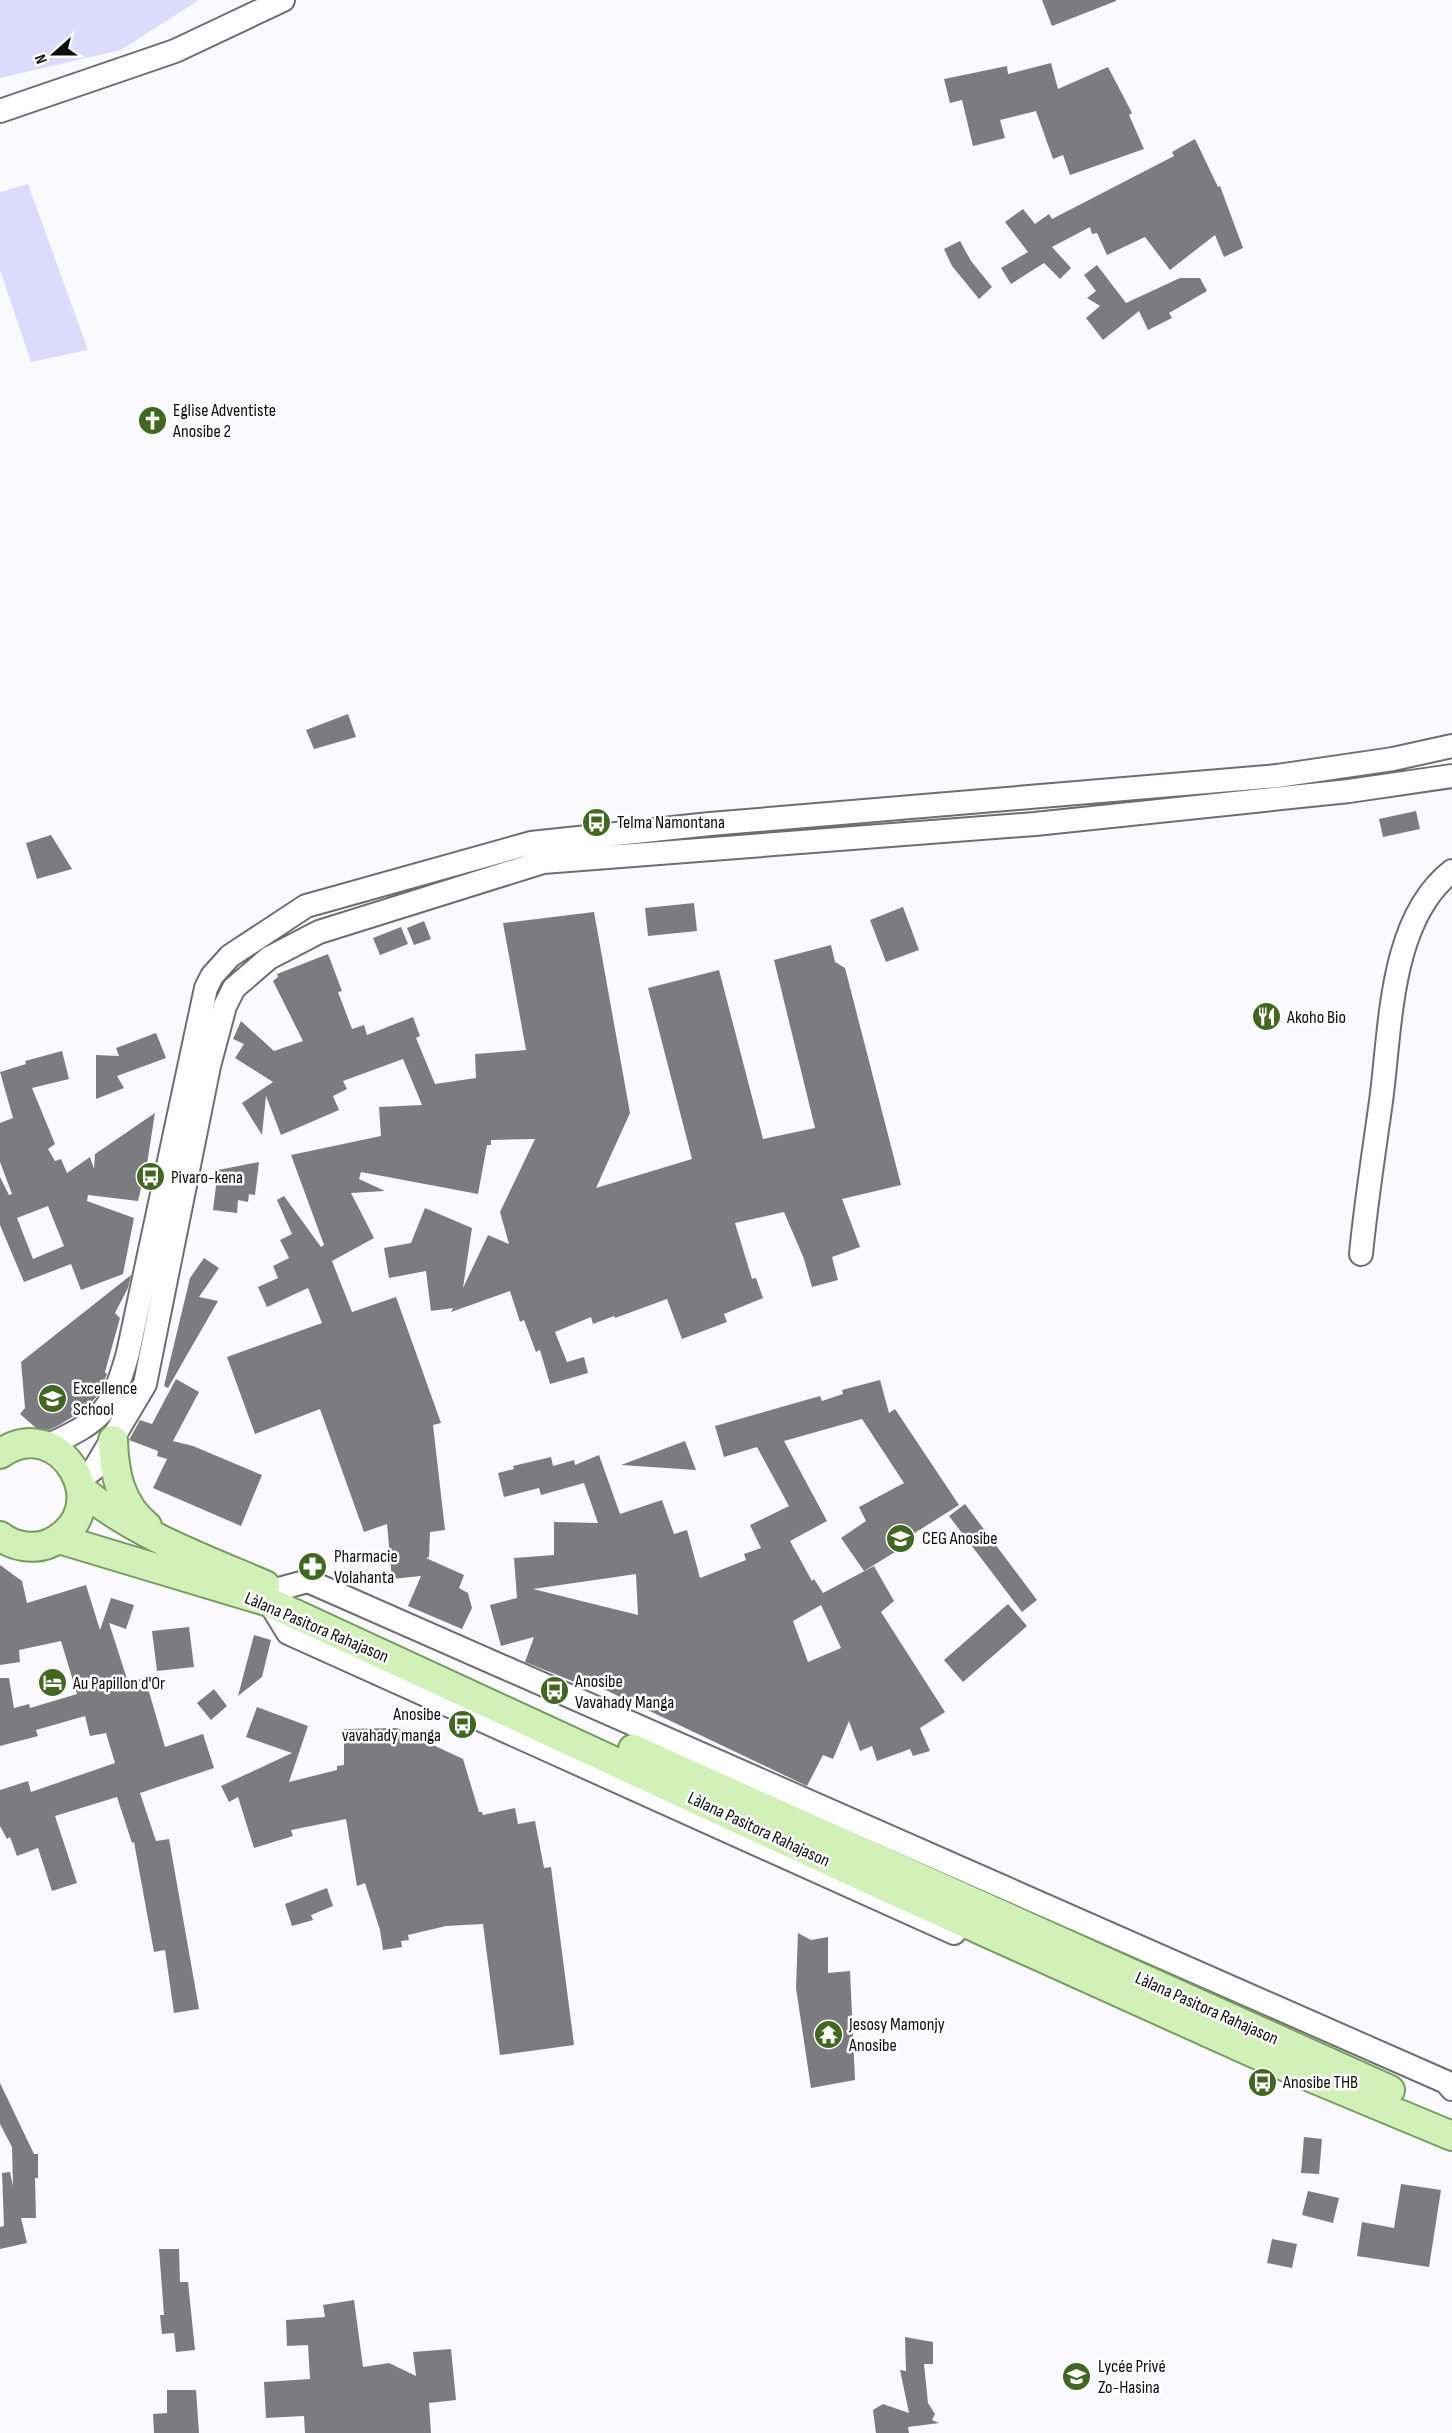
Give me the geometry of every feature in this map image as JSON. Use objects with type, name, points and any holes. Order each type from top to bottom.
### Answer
[{"type":"main road","points":[[112,1440],[114,1468],[123,1498],[140,1520],[172,1546]]},
{"type":"main road","points":[[1,1451],[30,1444],[47,1446]]},
{"type":"main road","name":"Làlana Pasitora Rahajason","points":[[47,1446],[67,1460],[81,1485],[108,1512],[272,1596],[909,1898],[1266,2059],[1452,2136]]},
{"type":"main road","points":[[0,1536],[8,1542],[25,1547],[42,1546],[59,1539],[73,1526],[81,1508],[81,1485]]},
{"type":"main road","name":"Làlana Pasitora Rahajason","points":[[59,1539],[272,1596],[1452,2118]]},
{"type":"street","points":[[0,111],[176,51],[283,0]]},
{"type":"street","points":[[47,1446],[85,1428],[100,1416],[117,1391],[130,1342],[206,988],[212,976],[230,956],[306,906],[531,843],[721,823],[1277,776],[1393,759],[1452,746]]},
{"type":"street","points":[[81,1485],[95,1468],[145,1384],[212,1054],[225,1005],[234,988],[269,958],[319,932],[543,862],[1035,824],[1349,791],[1452,776]]},
{"type":"street","points":[[1361,1254],[1367,1186],[1398,974],[1415,919],[1428,898],[1452,871]]},
{"type":"street","points":[[1452,2089],[1446,2082],[1424,2072],[308,1581],[272,1596],[288,1633],[1261,2071],[1435,2144],[1452,2147]]},
{"type":"shaded area","points":[[0,0],[199,0],[121,50],[0,78]]},
{"type":"shaded area","points":[[28,184],[88,350],[31,362],[0,270],[0,192]]},
{"type":"building","points":[[1042,0],[1116,0],[1116,1],[1052,26]]},
{"type":"building","points":[[1051,63],[1058,89],[1108,67],[1132,113],[1129,115],[1144,149],[1070,175],[1063,155],[1053,159],[1036,111],[1000,120],[1005,138],[973,146],[962,100],[950,103],[944,79],[1007,66],[1008,74]]},
{"type":"building","points":[[1195,139],[1218,187],[1220,186],[1243,248],[1224,257],[1215,235],[1170,270],[1145,237],[1107,255],[1097,233],[1092,234],[1090,227],[1052,247],[1071,268],[1060,279],[1044,263],[1011,284],[1001,268],[1028,252],[1005,222],[1023,209],[1035,224],[1049,214],[1052,219],[1174,156],[1172,152]]},
{"type":"building","points":[[960,241],[971,261],[992,287],[979,299],[952,266],[944,249]]},
{"type":"building","points":[[1097,265],[1126,303],[1180,278],[1200,278],[1207,291],[1169,313],[1172,318],[1148,330],[1139,311],[1103,340],[1086,318],[1100,306],[1087,298],[1096,291],[1084,275]]},
{"type":"building","points":[[348,714],[356,737],[314,749],[306,730]]},
{"type":"building","points":[[1416,811],[1420,829],[1383,837],[1379,819]]},
{"type":"building","points":[[51,835],[72,869],[37,879],[26,843]]},
{"type":"building","points":[[694,903],[697,931],[648,936],[645,908]]},
{"type":"building","points":[[903,907],[919,950],[886,962],[870,920]]},
{"type":"building","points":[[594,912],[630,1113],[596,1188],[692,1159],[648,988],[719,970],[763,1139],[815,1128],[774,960],[831,945],[835,962],[845,968],[901,1185],[842,1199],[860,1247],[832,1257],[838,1280],[812,1287],[804,1259],[784,1212],[735,1223],[752,1279],[756,1278],[763,1298],[724,1314],[727,1322],[682,1339],[667,1299],[593,1324],[591,1317],[555,1332],[567,1362],[584,1357],[588,1373],[550,1384],[540,1350],[536,1352],[524,1320],[520,1322],[510,1291],[451,1312],[453,1308],[431,1311],[426,1271],[389,1278],[384,1248],[411,1243],[425,1208],[472,1228],[463,1288],[488,1235],[509,1244],[500,1212],[535,1139],[491,1140],[491,1145],[487,1145],[478,1194],[361,1172],[359,1179],[385,1191],[351,1193],[374,1238],[332,1261],[352,1312],[396,1297],[441,1423],[433,1425],[445,1530],[430,1532],[429,1557],[426,1558],[464,1575],[459,1588],[468,1593],[472,1608],[462,1629],[408,1606],[421,1576],[392,1579],[387,1524],[364,1532],[320,1409],[255,1434],[227,1357],[322,1323],[308,1288],[267,1307],[258,1287],[278,1278],[273,1266],[289,1258],[280,1240],[292,1234],[277,1200],[284,1196],[321,1247],[324,1245],[291,1155],[381,1136],[379,1107],[422,1105],[403,1059],[343,1081],[347,1089],[333,1096],[339,1110],[281,1135],[266,1096],[262,1135],[242,1103],[273,1082],[235,1058],[244,1044],[233,1039],[241,1021],[274,1051],[303,1041],[273,981],[278,977],[277,974],[328,954],[342,991],[338,992],[352,1029],[364,1025],[367,1035],[413,1017],[420,1036],[416,1038],[435,1084],[476,1078],[475,1054],[526,1050],[503,923]]},
{"type":"building","points":[[424,921],[431,939],[414,945],[407,928]]},
{"type":"building","points":[[401,927],[408,944],[380,955],[373,938]]},
{"type":"building","points":[[156,1033],[166,1058],[117,1076],[124,1088],[96,1099],[96,1055],[119,1056],[116,1048]]},
{"type":"building","points":[[62,1051],[69,1079],[32,1088],[55,1144],[48,1149],[55,1161],[61,1159],[67,1173],[90,1157],[94,1169],[95,1154],[155,1113],[143,1189],[141,1188],[138,1201],[88,1195],[87,1201],[134,1218],[123,1274],[81,1290],[71,1264],[24,1282],[0,1225],[0,1177],[9,1195],[12,1194],[0,1162],[0,1123],[13,1118],[0,1072],[26,1064],[25,1061]],"holes":[[[48,1206],[64,1246],[33,1259],[17,1218]]]},
{"type":"building","points":[[259,1162],[255,1195],[249,1194],[248,1202],[238,1200],[237,1213],[213,1210],[218,1170]]},
{"type":"building","points":[[204,1258],[219,1268],[199,1297],[218,1301],[168,1388],[164,1386],[190,1278]]},
{"type":"building","points":[[131,1275],[128,1288],[115,1313],[120,1318],[105,1372],[107,1374],[98,1395],[84,1410],[59,1425],[49,1430],[36,1428],[20,1414],[25,1408],[21,1362]]},
{"type":"building","points":[[176,1379],[199,1392],[173,1441],[193,1446],[262,1475],[241,1526],[153,1488],[167,1459],[157,1456],[158,1451],[129,1440],[140,1420],[152,1424]]},
{"type":"building","points":[[880,1380],[889,1413],[895,1409],[959,1505],[910,1536],[913,1541],[864,1571],[841,1538],[866,1521],[859,1507],[904,1483],[862,1419],[784,1441],[827,1521],[790,1541],[812,1581],[814,1579],[823,1593],[874,1566],[894,1601],[881,1612],[945,1712],[920,1728],[930,1751],[913,1756],[910,1749],[877,1761],[872,1746],[860,1751],[849,1721],[833,1759],[823,1755],[807,1786],[593,1684],[592,1689],[525,1662],[534,1637],[501,1646],[490,1605],[517,1598],[514,1558],[554,1555],[554,1522],[598,1523],[584,1483],[541,1495],[539,1488],[504,1497],[498,1473],[514,1469],[513,1466],[551,1457],[553,1466],[574,1460],[575,1465],[599,1455],[620,1514],[662,1500],[674,1534],[687,1530],[700,1578],[746,1560],[744,1554],[761,1548],[750,1525],[789,1506],[757,1447],[724,1457],[715,1426],[820,1396],[822,1401],[843,1394],[842,1390]],"holes":[[[636,1574],[638,1615],[533,1589]],[[821,1605],[841,1648],[808,1662],[793,1621]]]},
{"type":"building","points":[[685,1441],[696,1470],[621,1465]]},
{"type":"building","points":[[965,1504],[1037,1600],[1022,1612],[949,1516]]},
{"type":"building","points":[[0,1565],[22,1581],[27,1603],[86,1585],[100,1630],[111,1598],[134,1605],[126,1629],[109,1623],[128,1682],[145,1678],[165,1747],[203,1734],[214,1768],[140,1793],[156,1841],[169,1839],[199,2009],[174,2013],[165,1950],[154,1952],[134,1842],[132,1843],[117,1797],[55,1816],[77,1883],[52,1891],[38,1848],[17,1856],[10,1837],[7,1839],[0,1826],[0,1790],[28,1781],[31,1792],[115,1763],[106,1733],[90,1736],[85,1716],[36,1730],[38,1736],[0,1746],[0,1678],[9,1678],[14,1708],[29,1704],[30,1708],[77,1694],[61,1641],[19,1650],[20,1662],[0,1665]]},
{"type":"building","points":[[1008,1604],[1027,1626],[963,1682],[944,1660]]},
{"type":"building","points":[[189,1627],[194,1667],[157,1671],[152,1631]]},
{"type":"building","points":[[254,1635],[271,1640],[262,1677],[238,1696]]},
{"type":"building","points":[[214,1689],[227,1706],[211,1720],[197,1703]]},
{"type":"building","points":[[257,1707],[308,1726],[289,1782],[337,1770],[337,1766],[344,1765],[344,1729],[397,1728],[463,1759],[479,1812],[483,1815],[515,1808],[518,1824],[535,1821],[544,1868],[551,1867],[574,2045],[500,2055],[483,1924],[446,1926],[408,1935],[409,1940],[401,1941],[402,1947],[383,1950],[380,1930],[365,1883],[357,1886],[346,1819],[291,1830],[293,1836],[254,1848],[238,1797],[229,1802],[221,1786],[292,1753],[246,1737]]},
{"type":"building","points":[[327,1888],[333,1906],[311,1915],[313,1920],[292,1926],[285,1904]]},
{"type":"building","name":"Jesosy Mamonjy Anosibe","points":[[798,1933],[811,1940],[828,1937],[828,1973],[850,1971],[855,2080],[811,2088],[796,1988]]},
{"type":"building","points":[[0,2083],[34,2154],[38,2154],[38,2178],[35,2178],[36,2218],[21,2218],[27,2243],[0,2249],[0,2227],[4,2226],[2,2173],[10,2172],[13,2186],[12,2147],[0,2124]]},
{"type":"building","points":[[1304,2137],[1322,2139],[1319,2174],[1301,2173]]},
{"type":"building","points":[[1401,2184],[1441,2190],[1429,2267],[1357,2256],[1362,2222],[1394,2228]]},
{"type":"building","points":[[1308,2191],[1339,2198],[1333,2223],[1302,2215]]},
{"type":"building","points":[[1272,2239],[1297,2244],[1292,2268],[1267,2263]]},
{"type":"building","points":[[159,2249],[179,2249],[180,2282],[188,2282],[195,2350],[176,2352],[174,2333],[162,2334],[160,2315],[164,2315]]},
{"type":"building","points":[[354,2300],[363,2367],[389,2363],[416,2376],[413,2352],[451,2349],[456,2400],[429,2403],[431,2433],[305,2433],[304,2416],[266,2418],[264,2382],[310,2379],[308,2345],[287,2346],[286,2320],[325,2317],[323,2305]]},
{"type":"building","points":[[905,2337],[933,2342],[933,2364],[924,2364],[928,2403],[935,2414],[932,2420],[939,2423],[908,2427],[909,2433],[876,2433],[873,2410],[883,2404],[909,2413],[900,2370],[906,2371]]},
{"type":"building","points":[[167,2390],[196,2390],[199,2433],[154,2433],[153,2414],[167,2413]]},
{"type":"place","name":"Eglise Adventiste Anosibe 2","points":[[152,420]]},
{"type":"place","name":"Telma Namontana","points":[[596,822]]},
{"type":"place","name":"Akoho Bio","points":[[1266,1017]]},
{"type":"place","name":"Pivaro-kena","points":[[150,1177]]},
{"type":"place","name":"Excellence School","points":[[52,1398]]},
{"type":"place","name":"CEG Anosibe","points":[[901,1538]]},
{"type":"place","name":"Pharmacie Volahanta","points":[[313,1566]]},
{"type":"place","name":"Au Papillon d'Or","points":[[52,1683]]},
{"type":"place","name":"Anosibe Vavahady Manga","points":[[554,1691]]},
{"type":"place","name":"Anosibe vavahady manga","points":[[462,1724]]},
{"type":"place","name":"Jesosy Mamonjy Anosibe","points":[[828,2034]]},
{"type":"place","name":"Anosibe THB","points":[[1262,2082]]},
{"type":"place","name":"Lycée Privé Zo-Hasina","points":[[1077,2376]]}]
